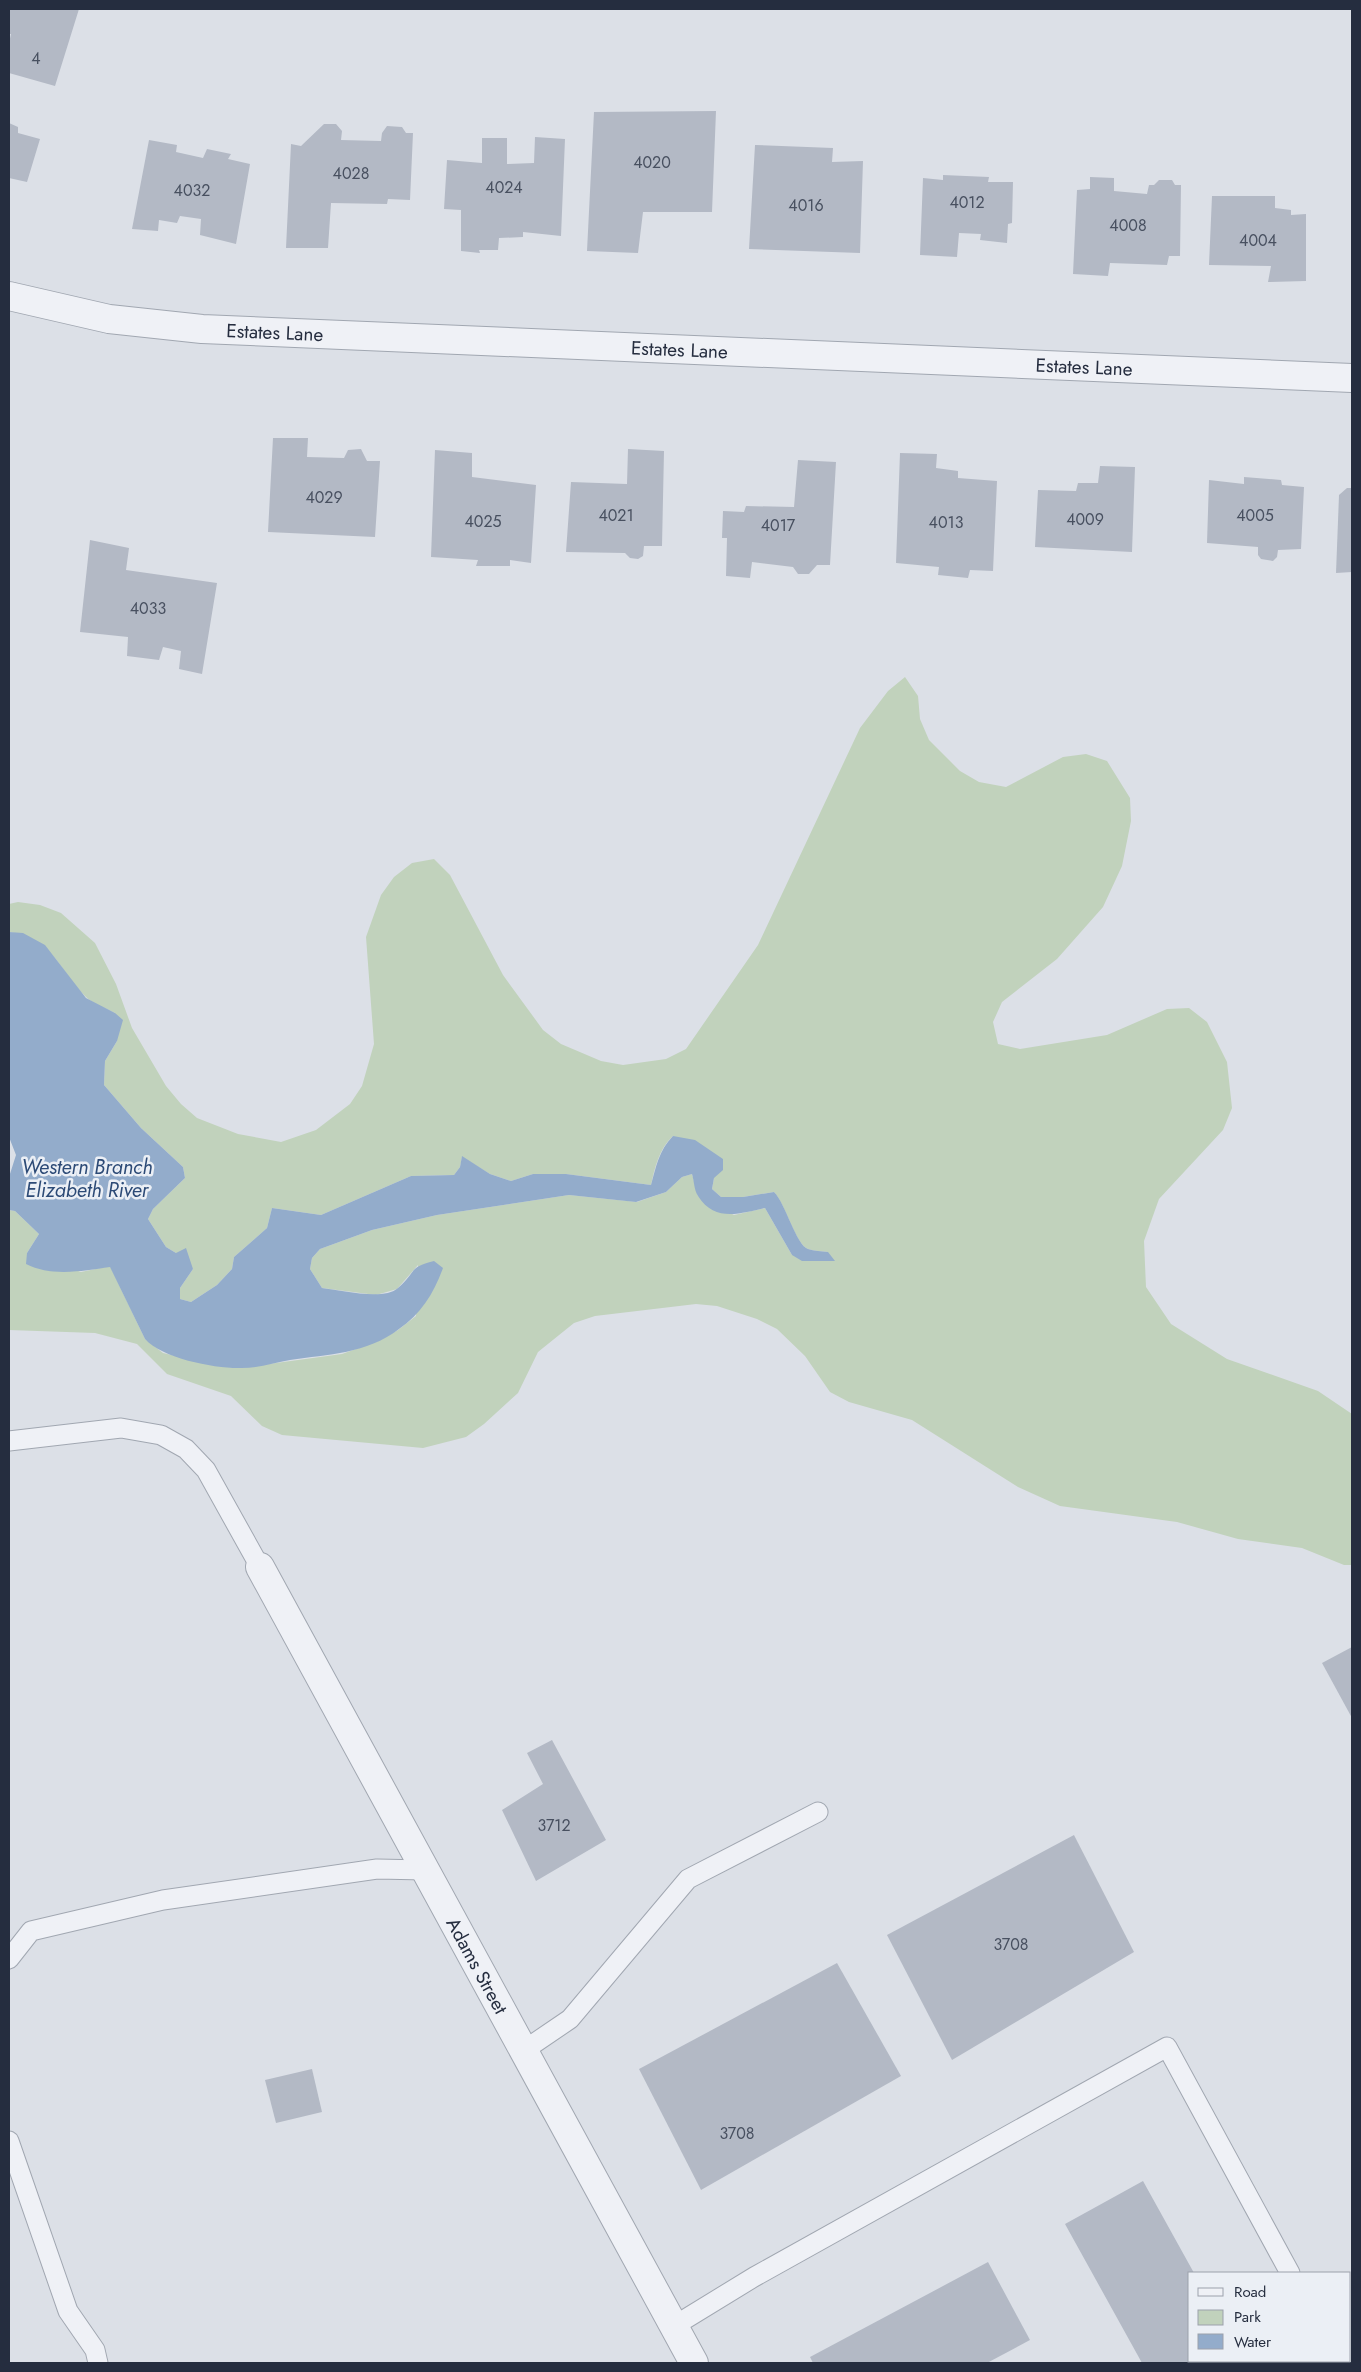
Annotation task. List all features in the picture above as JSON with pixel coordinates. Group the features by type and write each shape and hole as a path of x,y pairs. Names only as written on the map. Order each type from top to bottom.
{"street":[{"name":"Estates Lane","path":"9,296 109,319 202,329 1352,378"},
{"name":"Adams Street","path":"260,1568 694,2363"}],"lane":[{"path":"9,1441 121,1428 161,1435 186,1449 206,1470 260,1568"},
{"path":"523,2051 570,2019 688,1879 818,1812"},
{"path":"9,1959 31,1931 163,1900 377,1870 425,1870"},
{"path":"674,2326 754,2277 1168,2046 1289,2272"},
{"path":"9,2141 68,2311 95,2350 98,2363"}],"green space":[{"path":"905,677 918,696 920,719 929,740 960,771 979,782 1006,787 1063,757 1086,754 1107,761 1130,798 1131,821 1122,866 1103,907 1057,959 1002,1002 993,1022 998,1044 1020,1049 1107,1035 1167,1009 1189,1008 1207,1022 1227,1062 1232,1108 1223,1130 1159,1199 1144,1241 1146,1287 1171,1324 1227,1359 1318,1391 1352,1414 1352,1565 1344,1565 1302,1548 1238,1539 1177,1522 1060,1506 1018,1487 912,1420 849,1402 830,1392 805,1356 777,1329 757,1319 717,1306 696,1304 595,1316 574,1323 538,1352 518,1393 484,1424 466,1437 423,1448 282,1435 262,1426 231,1396 167,1374 137,1344 95,1333 9,1330 9,1210 15,1211 39,1234 27,1253 81,1272 110,1266 145,1339 163,1353 217,1366 239,1368 342,1354 378,1341 398,1330 416,1316 418,1265 397,1289 376,1295 322,1288 310,1269 312,1258 320,1249 372,1230 437,1215 569,1195 637,1202 666,1192 682,1177 692,1174 698,1196 734,1215 765,1208 792,1255 828,1252 810,1250 804,1246 795,1233 783,1206 774,1192 743,1197 721,1197 712,1189 714,1178 673,1136 661,1152 651,1185 566,1174 533,1174 511,1181 490,1174 462,1157 460,1167 454,1175 411,1176 321,1215 272,1208 267,1228 234,1257 232,1269 217,1285 191,1302 180,1299 180,1288 193,1269 176,1253 166,1247 148,1219 153,1209 185,1178 183,1167 141,1128 104,1085 105,1061 117,1041 115,1013 88,999 45,947 24,935 9,932 9,904 18,902 40,905 61,913 95,943 116,984 132,1028 166,1086 181,1104 197,1118 238,1134 281,1142 316,1130 350,1104 362,1086 374,1044 366,937 381,895 394,877 412,863 434,859 450,875 503,975 543,1030 561,1044 601,1061 623,1065 666,1059 686,1049 758,945 860,728 888,691"}],"water":[{"name":"Western Branch Elizabeth River","path":"9,932 23,933 45,945 86,998 115,1013 123,1020 117,1041 105,1061 104,1085 141,1128 183,1167 185,1178 153,1209 148,1219 166,1247 176,1253 186,1248 193,1269 180,1288 180,1299 191,1302 217,1285 232,1269 234,1257 267,1228 272,1208 321,1215 411,1176 454,1175 460,1167 462,1156 490,1174 511,1181 533,1174 566,1174 651,1185 661,1153 673,1136 695,1140 723,1159 723,1170 714,1178 712,1189 721,1197 743,1197 774,1192 783,1205 799,1240 804,1246 810,1250 828,1252 835,1261 802,1261 792,1255 765,1208 738,1214 720,1213 712,1210 698,1196 692,1174 682,1177 666,1192 636,1202 569,1195 437,1215 372,1230 320,1249 312,1258 310,1269 322,1288 362,1294 383,1294 398,1288 416,1268 426,1263 434,1261 443,1268 431,1294 414,1317 399,1329 374,1344 347,1352 244,1368 227,1368 175,1357 153,1346 145,1339 110,1267 56,1272 46,1271 26,1264 27,1253 39,1234 15,1211 9,1210 9,1177 16,1155 9,1137"}],"building":[{"path":"9,9 79,9 55,86 9,73 9,43 11,34 9,34"},
{"path":"716,111 712,212 643,212 638,253 587,251 594,112"},
{"path":"9,123 18,127 18,133 40,139 27,182 9,178"},
{"path":"324,124 336,124 342,131 341,140 381,141 382,133 387,126 402,127 406,133 413,133 410,200 388,199 387,204 331,203 328,248 286,248 291,144 301,146"},
{"path":"535,137 565,139 561,236 523,232 523,237 499,238 498,250 479,250 480,253 461,251 461,210 444,209 447,160 482,163 482,138 507,138 507,164 534,163"},
{"path":"149,140 177,145 176,152 203,158 207,149 231,154 228,159 250,164 236,244 200,235 201,219 180,216 177,223 159,220 158,231 132,229"},
{"path":"755,145 833,148 832,162 863,161 860,253 749,249"},
{"path":"943,175 989,177 988,182 1013,182 1012,223 1008,224 1007,243 980,240 981,234 959,233 957,257 920,255 923,178 943,180"},
{"path":"1090,177 1114,178 1114,191 1147,194 1149,185 1154,185 1159,180 1172,180 1175,185 1181,185 1180,256 1169,256 1167,265 1110,263 1108,276 1073,274 1077,190 1090,189"},
{"path":"1212,196 1275,196 1275,208 1291,210 1291,215 1306,214 1306,281 1268,282 1271,266 1209,265"},
{"path":"273,438 308,438 307,457 344,458 348,450 361,449 367,461 380,461 375,537 268,532"},
{"path":"628,449 664,451 662,546 644,546 643,556 638,559 630,558 625,553 566,552 571,482 627,484"},
{"path":"435,450 472,453 472,477 536,485 531,563 510,560 510,566 476,566 478,560 431,557"},
{"path":"900,453 937,454 936,468 958,471 958,478 997,481 993,571 970,570 968,578 938,575 939,567 896,563"},
{"path":"798,460 836,462 830,565 817,565 809,574 798,574 793,567 752,562 750,578 726,576 727,538 722,538 723,511 744,512 746,506 794,507"},
{"path":"1100,466 1135,467 1132,552 1035,547 1038,490 1076,491 1078,483 1098,483"},
{"path":"1244,477 1281,480 1282,485 1304,487 1301,549 1278,550 1277,557 1273,561 1261,559 1258,555 1258,547 1207,543 1209,480 1244,484"},
{"path":"1347,488 1352,488 1352,572 1336,573 1339,495"},
{"path":"90,540 129,548 126,570 217,583 202,674 179,669 181,651 163,647 159,660 127,656 128,637 80,632"},
{"path":"1352,1647 1352,1718 1322,1663"},
{"path":"552,1740 606,1840 536,1881 502,1810 543,1784 527,1753"},
{"path":"1074,1835 1134,1952 952,2060 887,1935"},
{"path":"837,1963 901,2076 701,2190 639,2069"},
{"path":"312,2069 322,2112 276,2123 265,2080"},
{"path":"1143,2181 1193,2272 1188,2272 1188,2362 1234,2362 1142,2363 1065,2224"},
{"path":"988,2262 1030,2340 987,2363 813,2363 810,2357"}]}
